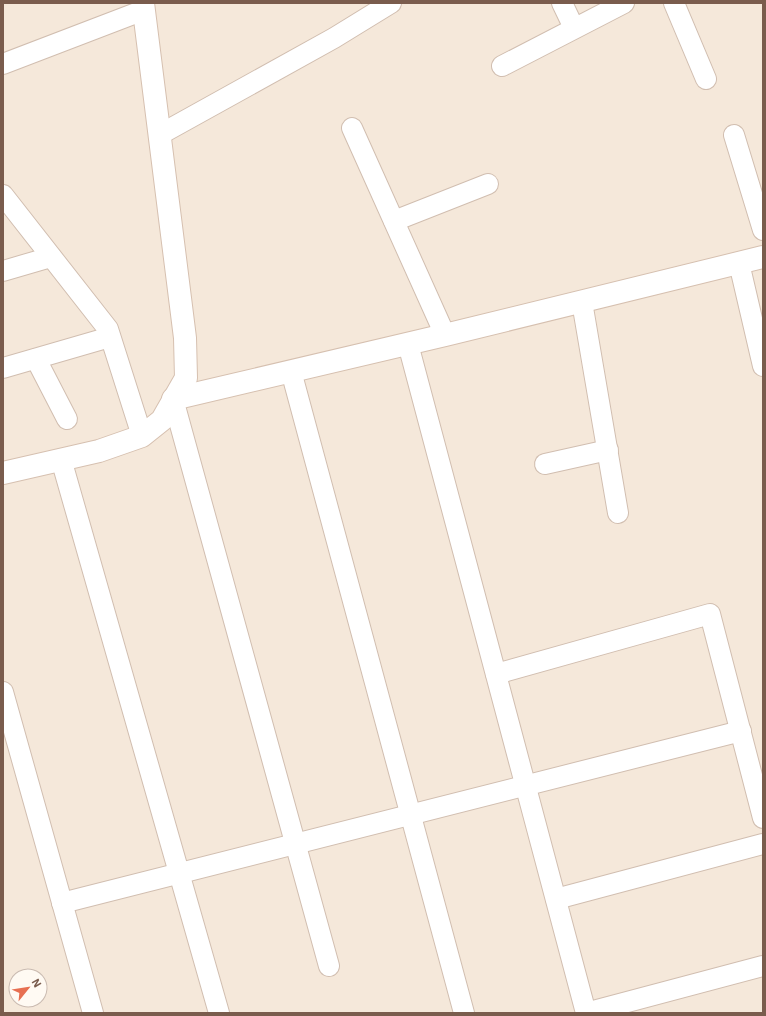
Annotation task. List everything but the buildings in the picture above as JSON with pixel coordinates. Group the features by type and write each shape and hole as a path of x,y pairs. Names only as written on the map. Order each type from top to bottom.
{"street":[{"path":"159,135 334,38 391,3"},
{"path":"562,3 574,28"},
{"path":"502,66 624,3"},
{"path":"674,3 706,79"},
{"path":"3,64 144,7 185,338 186,378 162,420 142,436 99,451 3,472"},
{"path":"352,128 445,335"},
{"path":"734,135 763,230"},
{"path":"394,221 488,184"},
{"path":"3,195 108,329 142,436"},
{"path":"3,271 51,257"},
{"path":"173,399 408,344 763,257"},
{"path":"740,263 763,366"},
{"path":"582,302 618,514"},
{"path":"3,368 110,337"},
{"path":"408,344 586,1013 763,966"},
{"path":"36,359 67,419"},
{"path":"291,371 410,815 459,1012"},
{"path":"173,399 329,966"},
{"path":"545,464 608,450"},
{"path":"61,459 219,1013"},
{"path":"496,674 710,614 763,818"},
{"path":"3,692 93,1013"},
{"path":"62,903 740,731"},
{"path":"556,899 763,844"}],"shaded area":[{"path":"3,3 763,3 763,1013 3,1013"}]}
